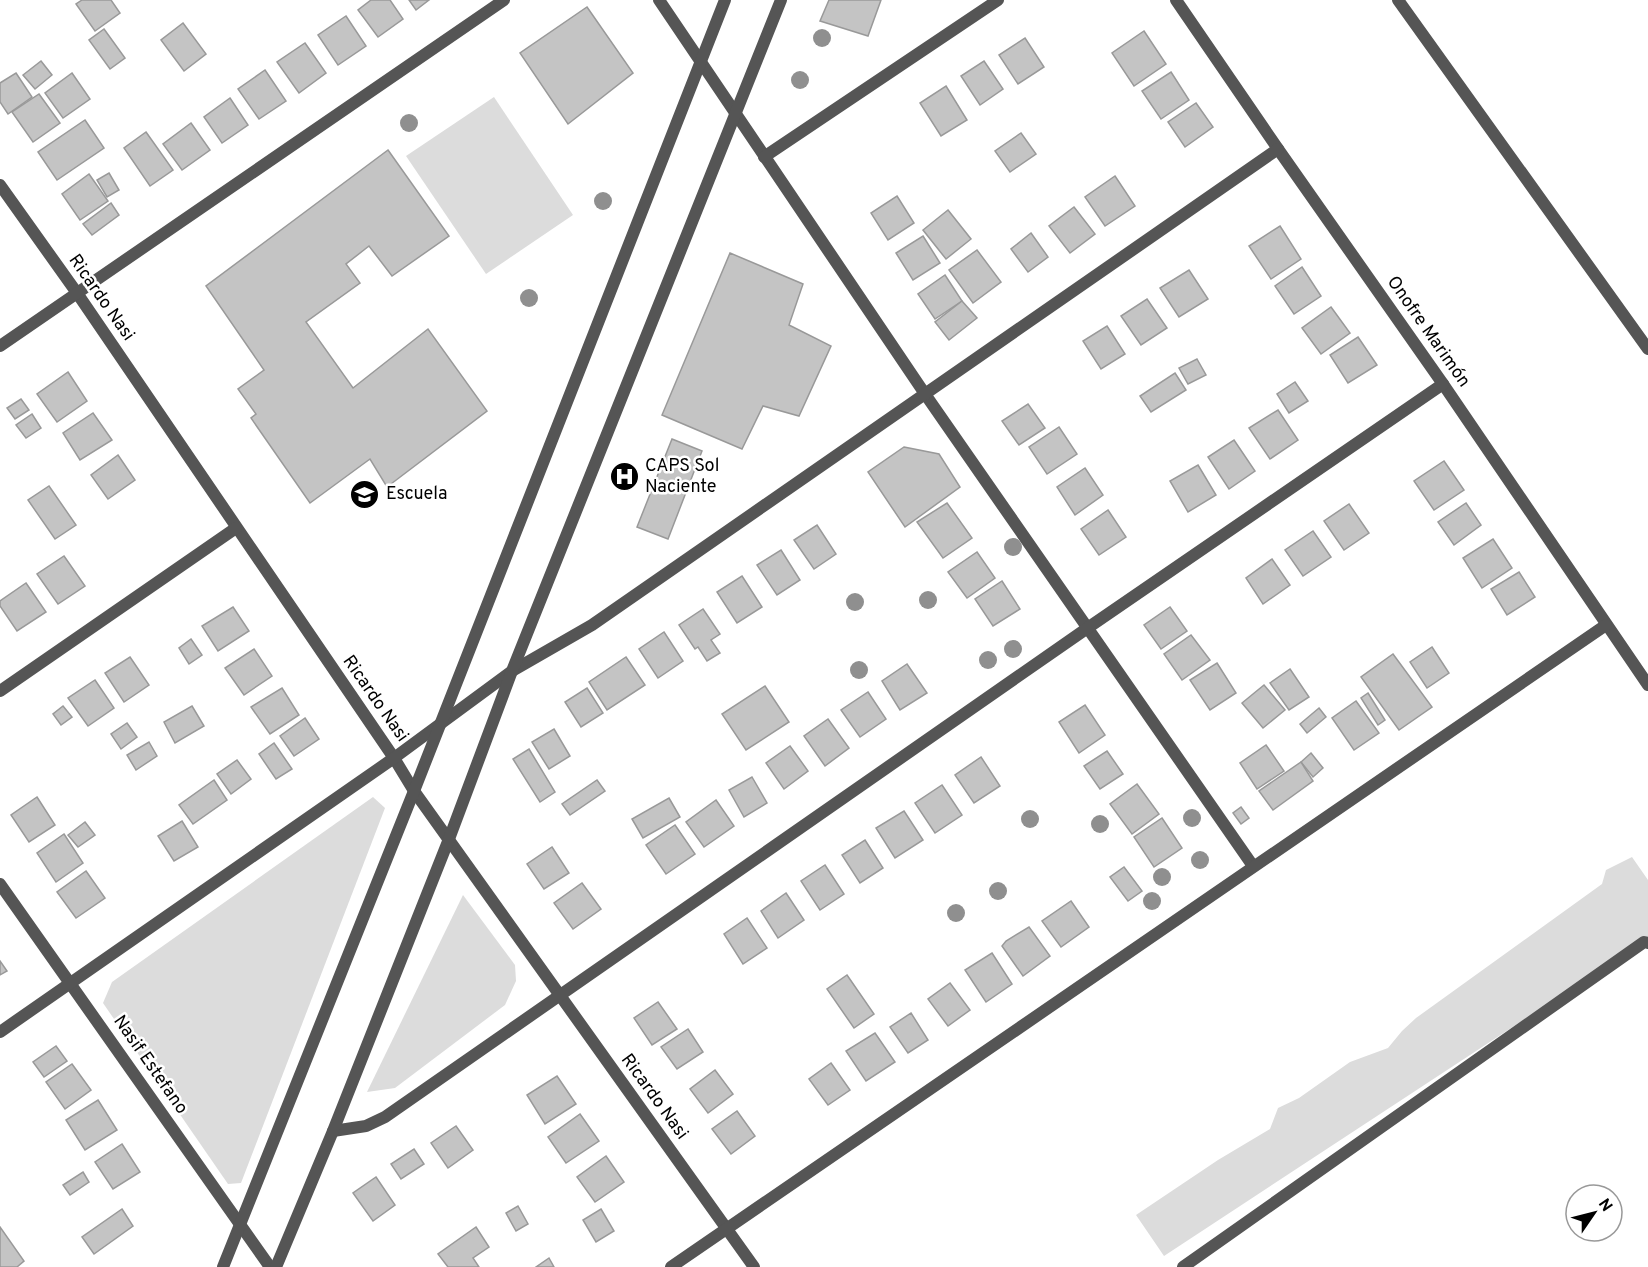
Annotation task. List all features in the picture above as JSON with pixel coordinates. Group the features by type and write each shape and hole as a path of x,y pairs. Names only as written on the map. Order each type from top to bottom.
{"street":[{"path":"0,346 504,0"},
{"path":"659,0 925,393 1253,866"},
{"path":"223,1267 441,723 725,0"},
{"path":"276,1267 333,1131 449,839 512,671 781,0"},
{"path":"764,157 998,0"},
{"name":"Onofre Marimón","path":"1176,0 1443,384 1648,686"},
{"path":"1398,0 1648,349"},
{"path":"0,1032 394,758 512,671 592,625 1278,149"},
{"name":"Ricardo Nasi","path":"0,185 77,293 394,758 414,791 754,1267"},
{"path":"333,1131 366,1126 385,1117 1089,627 1443,384"},
{"path":"0,692 236,528"},
{"path":"671,1267 1606,625"},
{"name":"Nasif Estefano","path":"0,884 270,1267"},
{"path":"1183,1267 1647,941"}],"shaded area":[{"path":"494,97 573,215 486,274 406,156"},
{"path":"373,797 385,808 241,1183 228,1184 103,1003 112,982"},
{"path":"1632,857 1648,880 1648,938 1164,1256 1136,1215 1218,1160 1270,1129 1278,1108 1299,1098 1350,1062 1388,1048 1416,1018 1602,884 1606,870"},
{"path":"463,895 515,965 516,981 505,1005 395,1088 367,1092"}],"building":[{"path":"82,0 111,0 120,13 95,31 76,4"},
{"path":"371,0 390,0 403,19 378,37 358,10"},
{"path":"409,0 429,0 416,10"},
{"path":"829,0 881,0 868,36 820,21"},
{"path":"587,7 633,73 568,124 520,53"},
{"path":"346,16 366,46 338,65 318,35"},
{"path":"183,23 206,54 184,71 161,40"},
{"path":"104,29 125,58 110,69 89,40"},
{"path":"1144,31 1166,64 1134,86 1112,53"},
{"path":"1025,38 1044,67 1018,84 999,55"},
{"path":"305,43 326,73 299,93 277,62"},
{"path":"41,61 52,75 35,89 23,75"},
{"path":"984,61 1003,89 980,105 961,76"},
{"path":"265,70 286,101 259,119 238,89"},
{"path":"1171,72 1189,100 1161,119 1142,91"},
{"path":"16,73 32,97 8,114 0,102 0,83"},
{"path":"72,73 90,99 63,118 45,93"},
{"path":"946,86 967,120 941,136 920,103"},
{"path":"39,94 60,123 33,142 12,112"},
{"path":"230,98 248,125 222,143 204,117"},
{"path":"1196,103 1213,127 1185,147 1168,122"},
{"path":"85,120 104,148 57,180 38,152"},
{"path":"191,123 210,150 182,170 163,144"},
{"path":"146,132 173,170 150,186 124,148"},
{"path":"1021,133 1036,154 1010,172 995,151"},
{"path":"388,150 449,236 392,276 369,246 346,264 360,283 306,322 353,388 428,329 487,411 387,487 370,459 310,503 251,418 256,414 238,389 264,370 206,286"},
{"path":"109,173 119,190 107,197 97,180"},
{"path":"89,174 108,201 80,220 62,194"},
{"path":"1115,176 1135,206 1105,226 1085,197"},
{"path":"897,196 914,223 888,240 871,213"},
{"path":"111,203 119,215 92,235 83,224"},
{"path":"1074,207 1095,234 1070,253 1049,226"},
{"path":"948,210 971,239 946,259 923,230"},
{"path":"1280,226 1301,259 1271,279 1249,246"},
{"path":"1031,233 1048,257 1028,272 1011,249"},
{"path":"923,236 940,263 913,280 896,253"},
{"path":"977,250 1001,282 973,303 949,270"},
{"path":"730,253 803,284 789,325 831,346 799,416 763,406 742,449 662,415"},
{"path":"1302,267 1321,296 1294,314 1275,286"},
{"path":"1189,270 1208,299 1179,317 1160,288"},
{"path":"945,275 962,301 935,319 918,294"},
{"path":"1147,299 1167,328 1141,345 1121,316"},
{"path":"962,301 977,318 949,340 935,322"},
{"path":"1331,307 1350,333 1321,354 1302,328"},
{"path":"1107,326 1125,354 1101,369 1083,341"},
{"path":"1358,337 1377,365 1348,383 1330,355"},
{"path":"1197,359 1206,375 1188,384 1179,368"},
{"path":"68,372 87,401 57,422 37,394"},
{"path":"1175,373 1186,390 1151,412 1140,396"},
{"path":"1295,382 1308,401 1289,413 1277,394"},
{"path":"21,399 29,410 15,419 7,408"},
{"path":"1028,404 1045,428 1019,445 1002,421"},
{"path":"1278,410 1298,440 1270,459 1249,428"},
{"path":"93,413 112,440 80,460 63,433"},
{"path":"32,414 41,428 26,438 16,425"},
{"path":"1059,427 1077,454 1047,474 1029,447"},
{"path":"672,439 702,451 668,539 637,527"},
{"path":"1234,440 1255,471 1229,489 1208,457"},
{"path":"904,447 939,454 960,487 905,527 868,472"},
{"path":"118,455 135,480 108,499 91,475"},
{"path":"1444,461 1464,490 1434,510 1414,481"},
{"path":"1198,465 1216,495 1188,512 1170,481"},
{"path":"1085,468 1103,495 1075,515 1057,487"},
{"path":"49,486 76,525 55,539 28,500"},
{"path":"947,503 972,538 943,558 917,522"},
{"path":"1466,503 1481,525 1454,545 1438,522"},
{"path":"1349,504 1369,533 1344,550 1324,521"},
{"path":"1108,510 1126,537 1099,555 1081,529"},
{"path":"817,525 836,554 814,569 794,540"},
{"path":"1313,531 1331,557 1303,576 1285,550"},
{"path":"1493,539 1512,568 1482,588 1463,558"},
{"path":"781,550 800,580 777,595 757,565"},
{"path":"977,552 995,578 967,598 948,572"},
{"path":"64,556 85,586 58,604 37,574"},
{"path":"1272,559 1290,585 1263,604 1246,578"},
{"path":"1519,572 1535,597 1507,615 1491,589"},
{"path":"742,576 762,607 737,623 717,592"},
{"path":"1002,581 1020,609 993,626 975,599"},
{"path":"26,583 46,612 17,631 0,606 0,601"},
{"path":"233,607 249,631 218,651 202,626"},
{"path":"1170,607 1187,631 1161,649 1144,625"},
{"path":"703,609 720,634 711,640 720,653 707,661 698,647 695,649 679,625"},
{"path":"664,632 683,661 658,678 639,649"},
{"path":"1191,635 1210,660 1182,680 1164,654"},
{"path":"191,639 202,655 189,664 179,648"},
{"path":"1432,647 1449,673 1427,688 1410,662"},
{"path":"254,649 272,676 244,695 225,668"},
{"path":"1393,654 1432,707 1399,730 1361,677"},
{"path":"130,657 149,685 124,702 105,673"},
{"path":"626,657 645,685 607,710 589,682"},
{"path":"1217,663 1236,693 1210,710 1190,680"},
{"path":"907,664 927,693 900,710 882,681"},
{"path":"1290,669 1309,697 1289,710 1270,683"},
{"path":"95,680 114,708 88,726 68,698"},
{"path":"1264,685 1285,710 1263,728 1242,703"},
{"path":"765,686 789,722 746,750 722,714"},
{"path":"282,688 299,715 270,734 251,707"},
{"path":"587,688 603,713 581,727 565,702"},
{"path":"868,692 886,719 860,737 841,710"},
{"path":"1368,693 1385,720 1378,725 1361,698"},
{"path":"1356,701 1379,733 1354,750 1332,718"},
{"path":"1085,705 1105,735 1079,753 1059,722"},
{"path":"63,706 72,717 61,725 53,714"},
{"path":"192,706 204,726 175,743 164,722"},
{"path":"1319,708 1326,717 1307,733 1300,724"},
{"path":"305,718 319,739 294,756 280,736"},
{"path":"828,719 849,748 825,766 804,736"},
{"path":"127,723 137,737 121,749 111,734"},
{"path":"554,729 570,756 549,769 532,742"},
{"path":"149,742 157,756 136,770 127,755"},
{"path":"274,743 292,769 276,779 259,754"},
{"path":"1266,745 1284,771 1257,789 1240,763"},
{"path":"790,746 808,771 784,789 766,763"},
{"path":"529,749 555,792 540,802 513,759"},
{"path":"1107,751 1123,774 1100,789 1084,766"},
{"path":"1311,753 1323,768 1313,777 1301,762"},
{"path":"981,757 1000,786 974,803 955,775"},
{"path":"237,760 251,779 231,794 217,774"},
{"path":"1301,762 1313,781 1273,810 1259,791"},
{"path":"752,777 767,803 744,817 729,790"},
{"path":"214,780 227,800 193,824 179,805"},
{"path":"597,780 605,791 570,815 562,804"},
{"path":"1137,784 1159,814 1132,834 1110,804"},
{"path":"942,785 962,815 935,833 915,803"},
{"path":"37,797 55,825 29,842 11,815"},
{"path":"669,798 680,817 643,838 632,819"},
{"path":"716,800 734,826 704,847 686,822"},
{"path":"1241,807 1249,818 1241,824 1233,813"},
{"path":"904,811 923,840 895,858 876,828"},
{"path":"1162,818 1182,848 1154,867 1134,837"},
{"path":"182,821 198,847 174,861 158,836"},
{"path":"85,822 95,835 78,847 68,835"},
{"path":"675,825 695,854 666,874 646,845"},
{"path":"64,834 83,863 56,882 37,853"},
{"path":"865,840 883,868 860,883 842,855"},
{"path":"552,847 569,873 544,889 527,864"},
{"path":"825,865 844,894 820,910 801,881"},
{"path":"1124,867 1142,891 1128,901 1110,877"},
{"path":"86,871 105,898 76,918 57,892"},
{"path":"582,883 601,909 573,929 554,903"},
{"path":"786,893 804,920 778,938 761,911"},
{"path":"1071,901 1089,927 1061,947 1042,921"},
{"path":"747,918 767,948 743,964 724,934"},
{"path":"1029,927 1050,956 1023,976 1002,946"},
{"path":"992,953 1012,984 986,1002 965,970"},
{"path":"0,961 7,971 0,975"},
{"path":"847,975 874,1014 854,1028 827,989"},
{"path":"950,983 970,1010 948,1026 928,999"},
{"path":"658,1002 677,1029 652,1045 634,1018"},
{"path":"911,1013 928,1040 908,1053 890,1027"},
{"path":"688,1029 703,1052 677,1069 661,1047"},
{"path":"875,1033 895,1062 866,1081 846,1051"},
{"path":"56,1046 67,1061 44,1077 33,1062"},
{"path":"831,1063 850,1090 828,1105 809,1079"},
{"path":"72,1064 91,1090 65,1109 46,1082"},
{"path":"715,1070 733,1094 708,1113 690,1089"},
{"path":"557,1076 576,1104 545,1124 527,1095"},
{"path":"98,1100 117,1130 85,1150 66,1120"},
{"path":"737,1111 755,1136 731,1154 712,1129"},
{"path":"580,1114 599,1141 566,1163 548,1137"},
{"path":"456,1126 473,1150 448,1168 431,1143"},
{"path":"122,1144 140,1172 113,1189 95,1162"},
{"path":"414,1149 424,1164 401,1179 391,1164"},
{"path":"606,1156 624,1182 595,1202 577,1177"},
{"path":"83,1172 89,1182 70,1195 63,1185"},
{"path":"376,1177 395,1205 373,1221 353,1193"},
{"path":"518,1206 528,1224 516,1231 506,1213"},
{"path":"122,1209 133,1226 94,1254 82,1237"},
{"path":"601,1209 614,1231 596,1242 583,1220"},
{"path":"0,1227 24,1261 17,1267 0,1267"},
{"path":"476,1227 489,1247 473,1258 479,1267 448,1267 438,1254"},
{"path":"549,1258 554,1267 536,1267"}],"place":[{"name":"CAPS Sol Naciente","path":"624,476"},
{"name":"Escuela","path":"365,494"}]}
